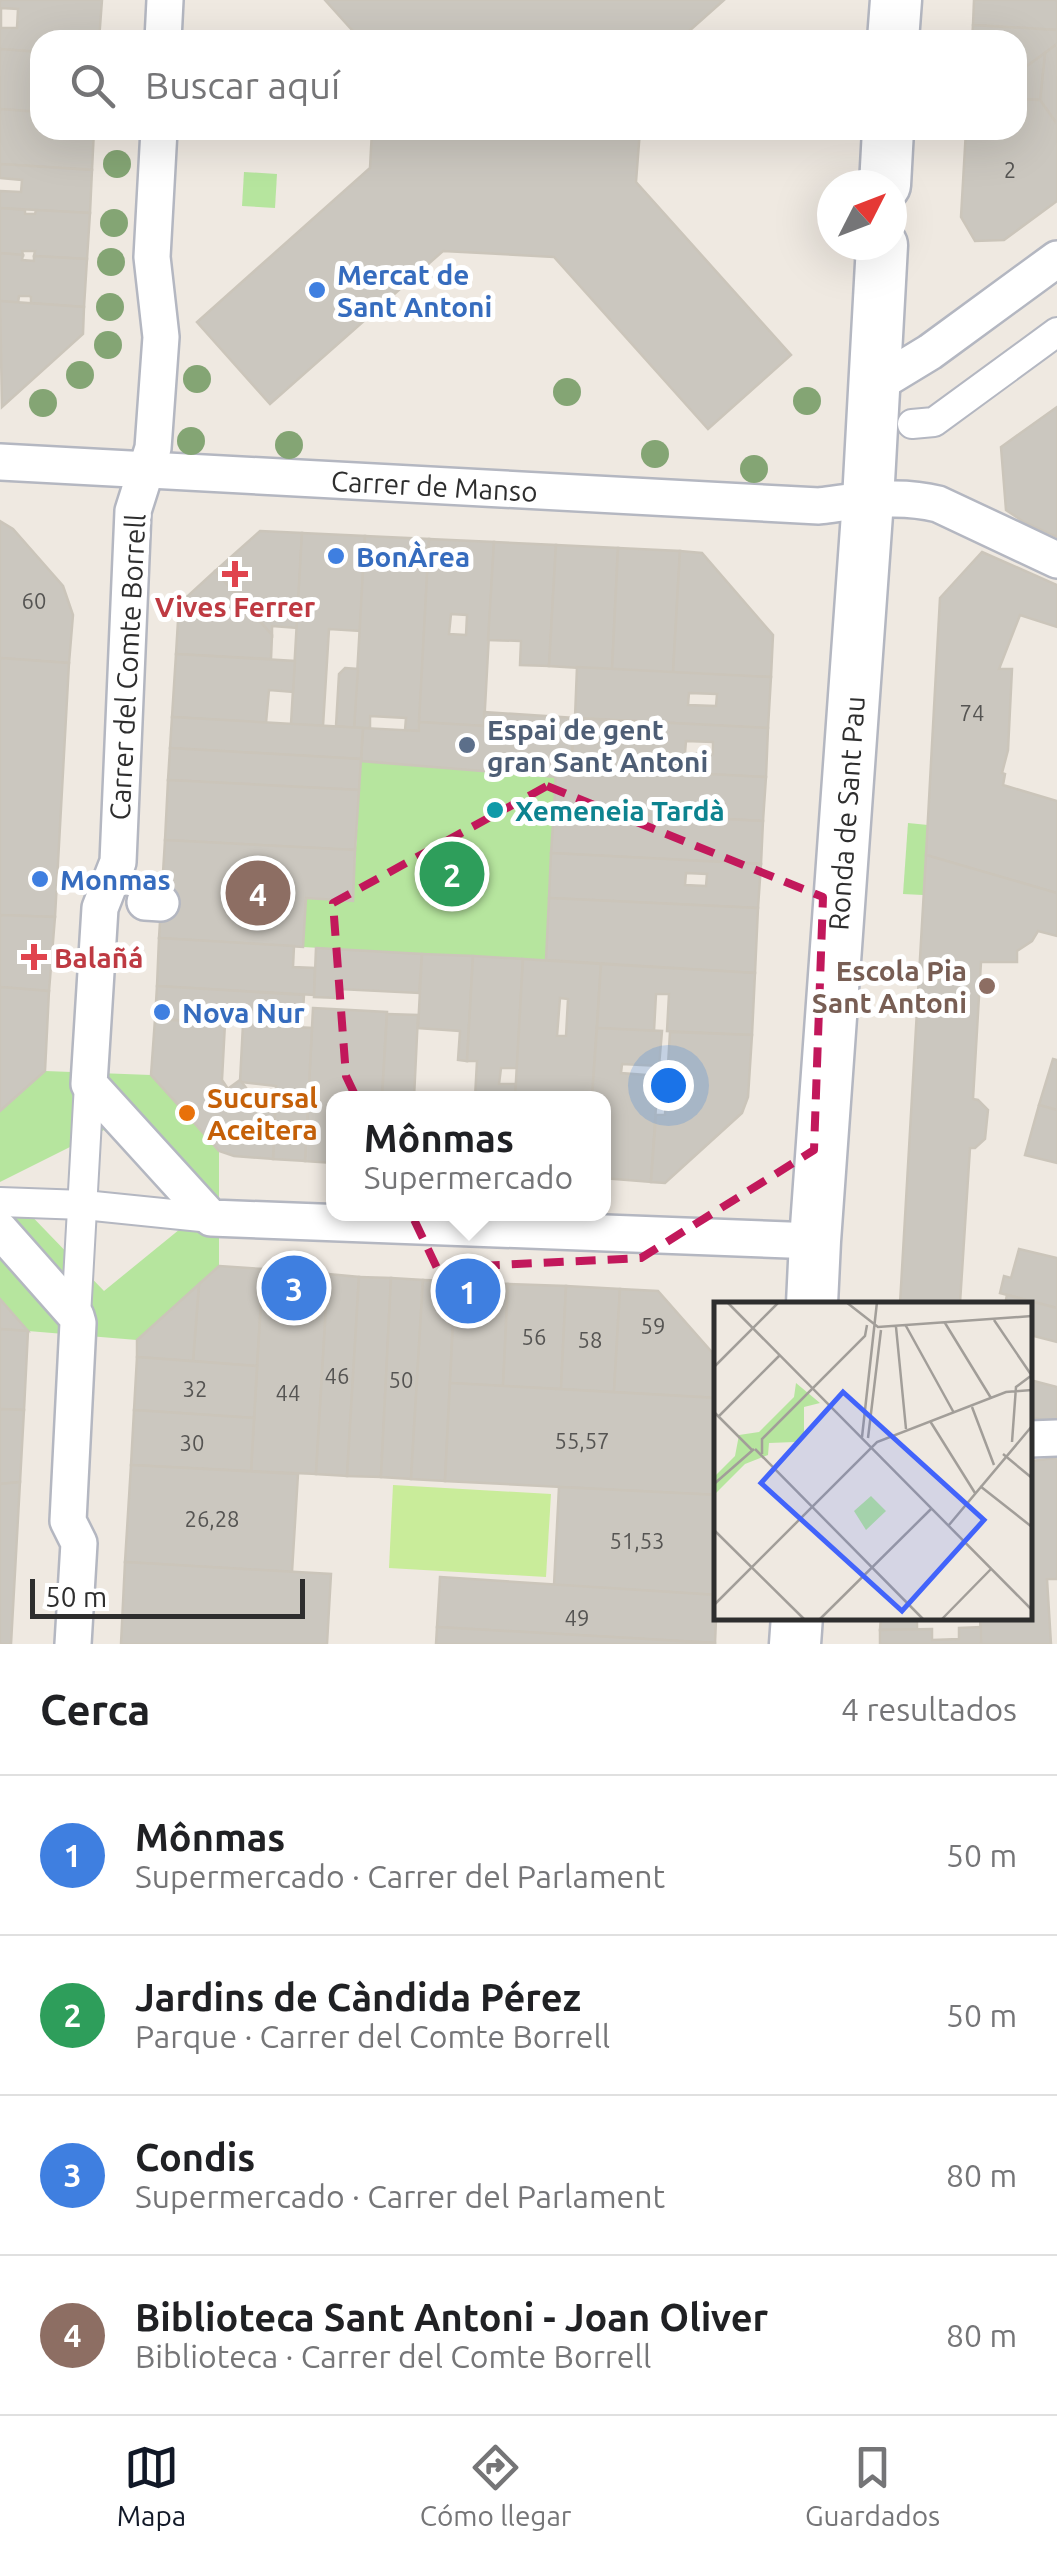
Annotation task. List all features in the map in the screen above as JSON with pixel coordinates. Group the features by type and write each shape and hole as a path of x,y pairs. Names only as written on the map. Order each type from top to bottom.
{"main road":[{"path":"894,30 896,0"},
{"path":"886,170 887,140"},
{"name":"Ronda de Sant Pau","path":"812,1302 881,260"},
{"path":"795,1644 797,1619"}],"street":[{"path":"164,30 165,0"},
{"name":"Carrer del Comte Borrell","path":"73,1644 79,1543 68,1521 89,1084 100,908 118,862 132,511 152,448 161,337 152,257 158,140"},
{"path":"874,386 930,352 1057,259"},
{"path":"912,424 934,422 1057,332"},
{"name":"Carrer de Manso","path":"0,462 819,506 917,498 938,504 1057,560"},
{"path":"89,1084 212,1218"},
{"path":"0,1202 84,1205 212,1218 815,1241"},
{"path":"0,1230 76,1316"},
{"path":"1032,1440 1057,1438"}],"highlighted area":[{"path":"547,786 823,897 814,1150 641,1258 437,1268 346,1076 333,903"}],"green space":[{"path":"244,172 277,174 275,208 242,206"},
{"path":"361,761 556,777 546,961 303,947 306,898 353,900"},
{"path":"908,823 928,825 923,895 903,894"},
{"path":"45,1071 151,1075 219,1151 219,1266 137,1340 28,1331 0,1299 0,1217 19,1203 104,1291 196,1216 104,1130 0,1182 0,1111"},
{"path":"393,1485 551,1494 546,1577 389,1568"}],"building":[{"path":"0,0 102,0 100,30 30,30 30,51 0,49","holes":["1,8 18,9 17,28 1,28"]},
{"path":"325,0 724,0 690,30 352,30"},
{"path":"974,0 1057,0 1057,30 973,25"},
{"path":"973,25 1057,30 1057,44 1027,66 1027,30 973,30"},
{"path":"1057,44 1057,124 1040,100 1045,53"},
{"path":"0,49 30,51 30,111 0,109"},
{"path":"1045,53 1040,100 1027,99 1027,66"},
{"path":"1027,99 1040,100 1057,124 1057,201 1004,240 975,241 961,217 965,140 1027,140"},
{"path":"0,109 30,111 30,140 94,140 92,170 0,164"},
{"name":"Mercat de Sant Antoni","path":"371,140 639,140 636,182 791,355 708,429 554,257 443,251 270,404 197,322 370,168"},
{"path":"0,164 92,170 90,213 0,208 0,191 21,192 22,180 0,178"},
{"path":"0,208 25,210 25,214 35,214 36,210 90,213 87,259 34,256 35,251 22,251 23,255 0,253"},
{"path":"0,253 23,255 22,260 34,261 34,256 87,259 84,307 31,303 29,296 19,296 18,303 0,301"},
{"path":"0,301 84,307 83,334 2,407"},
{"path":"1057,407 1057,537 1006,510 1001,447"},
{"path":"0,521 13,529 63,586 73,615 69,663 0,658"},
{"path":"260,531 302,533 297,628 272,626 272,635 215,571"},
{"path":"302,533 365,536 360,631 329,629 323,726 291,724"},
{"path":"365,536 429,539 419,731 405,730 406,718 370,716 370,728 354,728"},
{"path":"429,539 494,542 484,726 419,722","holes":["451,614 467,615 466,635 449,634"]},
{"path":"494,542 556,545 549,666 520,665 521,641 488,640"},
{"path":"556,545 618,548 612,670 549,666"},
{"path":"618,548 680,551 673,673 612,670"},
{"path":"680,551 702,553 773,635 771,677 673,673"},
{"path":"982,552 1057,585 1057,627 1020,615 999,669 1012,669 1003,785 1057,801 1057,893 926,855 940,598"},
{"path":"215,571 272,635 271,659 176,654 179,604"},
{"path":"176,654 295,661 293,692 269,690 266,723 172,717"},
{"path":"0,658 69,663 55,917 0,915"},
{"path":"577,667 771,677 768,728 575,718","holes":["689,693 717,694 716,706 688,705"]},
{"path":"345,668 358,669 354,728 336,726 339,674"},
{"name":"Espai de gent gran Sant Antoni","path":"484,712 575,718 571,767 556,766 556,777 361,761 363,728 419,731 419,722 484,726"},
{"path":"172,717 363,728 361,759 170,748"},
{"path":"575,718 768,728 766,777 571,767","holes":["686,741 713,742 713,754 685,753"]},
{"path":"170,748 361,759 359,790 168,780"},
{"path":"556,766 766,777 763,821 554,810"},
{"path":"168,780 359,790 355,850 165,840"},
{"path":"554,810 763,821 761,864 551,853"},
{"path":"165,840 355,850 353,901 306,898 303,947 159,938"},
{"path":"551,853 761,864 758,908 549,898","holes":["686,873 707,874 706,886 685,885"]},
{"path":"926,855 1057,893 1057,936 1038,931 1032,941 1017,951 1017,962 981,962 973,1099 988,1110 985,1139 970,1148 960,1302 900,1302"},
{"path":"549,898 758,908 755,973 546,960"},
{"path":"0,915 55,917 49,991 0,987"},
{"path":"159,938 294,946 293,967 315,968 314,995 157,986"},
{"path":"316,948 422,954 419,993 339,989 339,998 314,997"},
{"path":"422,954 473,956 467,1061 458,1060 460,1031 418,1028"},
{"path":"473,956 523,959 517,1068 501,1068 499,1084 516,1084 516,1091 475,1091 477,1061 467,1061"},
{"path":"523,959 601,964 592,1091 515,1091","holes":["560,998 568,999 566,1036 557,1036"]},
{"path":"601,964 755,973 752,1035 667,1031 669,994 656,994 654,1031 597,1028"},
{"path":"157,986 304,995 302,1027 155,1019"},
{"path":"0,987 49,991 45,1071 0,1111"},
{"path":"313,1008 387,1012 382,1091 326,1091 326,1162 305,1161"},
{"path":"387,1014 418,1015 414,1091 382,1091"},
{"path":"155,1019 225,1023 222,1080 228,1089 189,1117 151,1075"},
{"path":"243,1024 312,1028 305,1161 273,1159 276,1086 240,1082"},
{"path":"597,1028 662,1031 659,1066 622,1064 621,1073 658,1076 651,1182 611,1179 611,1091 592,1091"},
{"path":"670,1032 752,1035 748,1097 742,1113 665,1183 651,1182 656,1115 665,1115"},
{"path":"1053,1059 1057,1060 1057,1110 1039,1105"},
{"path":"240,1080 250,1093 276,1094 273,1159 219,1151 189,1117"},
{"path":"1039,1105 1057,1110 1057,1163 1025,1155"},
{"path":"1019,1249 1057,1258 1057,1308 1000,1293 1004,1276 1011,1278"},
{"path":"219,1266 263,1269 257,1366 193,1361 199,1284"},
{"path":"263,1269 328,1274 316,1474 251,1471"},
{"path":"328,1274 359,1277 347,1476 316,1474"},
{"path":"359,1277 391,1278 381,1477 347,1476"},
{"path":"391,1278 423,1280 411,1479 381,1477"},
{"path":"423,1280 455,1281 445,1481 411,1479"},
{"path":"455,1281 508,1284 503,1386 450,1383"},
{"path":"199,1284 193,1361 137,1357 137,1340"},
{"path":"508,1284 566,1286 561,1389 503,1386"},
{"path":"566,1286 620,1289 614,1392 561,1389"},
{"path":"620,1289 658,1291 714,1355 714,1398 614,1392"},
{"path":"1007,1295 1057,1308 1057,1342 1032,1336 1032,1302 1005,1302"},
{"path":"0,1299 28,1331 0,1329"},
{"path":"0,1329 28,1331 24,1410 0,1409"},
{"path":"137,1357 257,1366 254,1418 134,1410"},
{"path":"1032,1381 1057,1387 1057,1423 1032,1417"},
{"path":"450,1383 714,1398 714,1495 445,1481"},
{"path":"0,1409 24,1410 20,1482 0,1484"},
{"path":"134,1410 254,1418 251,1471 131,1465"},
{"path":"1057,1458 1057,1579 1047,1579 1051,1644 981,1644 980,1619 1032,1619 1032,1461"},
{"path":"131,1465 298,1474 292,1572 125,1562"},
{"path":"20,1482 11,1644 0,1644 0,1484"},
{"path":"559,1487 714,1495 714,1595 554,1585"},
{"path":"125,1562 331,1574 327,1644 121,1644"},
{"path":"440,1577 714,1595 716,1619 715,1643 437,1627"},
{"path":"881,1619 917,1619 917,1629 880,1630"},
{"path":"437,1627 715,1643 715,1644 436,1644"},
{"path":"981,1627 981,1644 880,1644 880,1630 932,1629 932,1640 959,1639 959,1628"}],"place":[{"name":"Mercat de Sant Antoni","path":"317,290"},
{"name":"BonÀrea","path":"336,556"},
{"name":"Vives Ferrer","path":"235,574"},
{"name":"Espai de gent gran Sant Antoni","path":"467,745"},
{"name":"Xemeneia Tardà","path":"495,810"},
{"name":"Jardins de Càndida Pérez","path":"452,874"},
{"name":"Monmas","path":"40,879"},
{"name":"Biblioteca Sant Antoni - Joan Oliver","path":"258,893"},
{"name":"Balañá","path":"34,957"},
{"name":"Escola Pia Sant Antoni","path":"987,986"},
{"name":"Nova Nur","path":"162,1012"},
{"name":"Sucursal Aceitera","path":"187,1113"},
{"name":"Condis","path":"294,1288"},
{"name":"Mônmas","path":"468,1291"}]}
